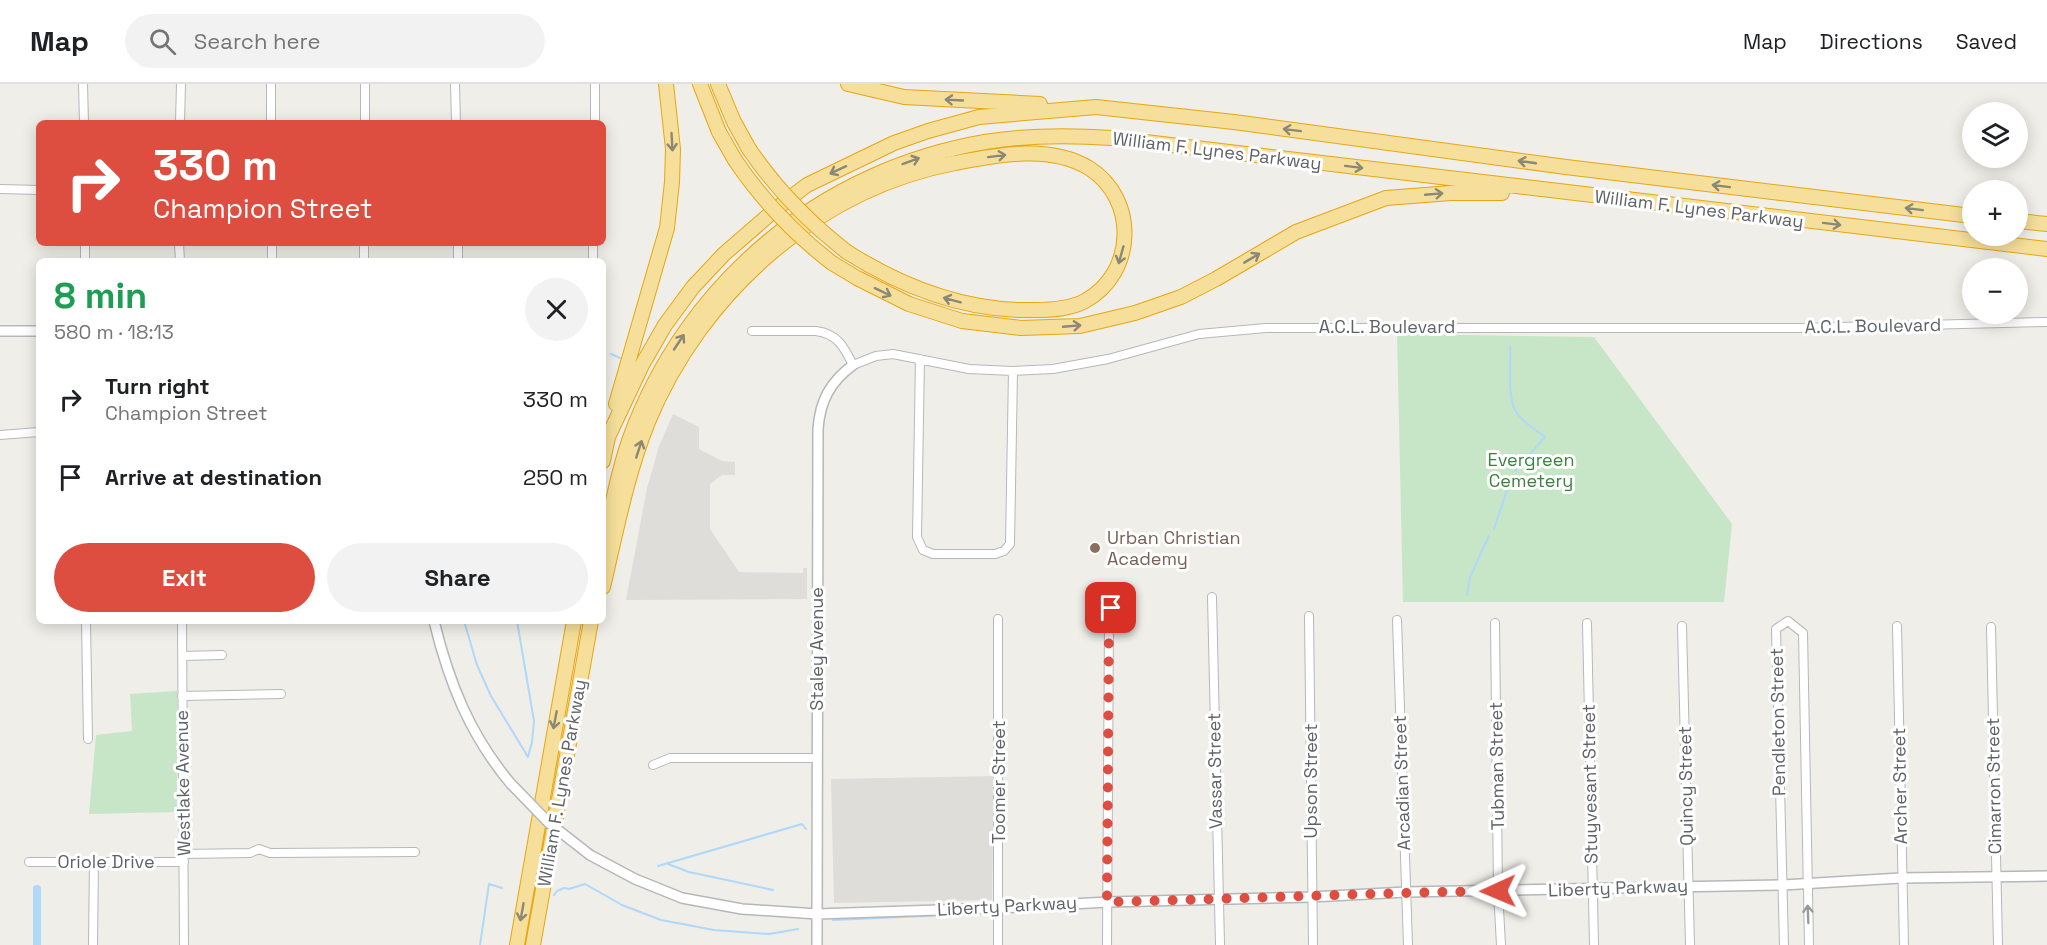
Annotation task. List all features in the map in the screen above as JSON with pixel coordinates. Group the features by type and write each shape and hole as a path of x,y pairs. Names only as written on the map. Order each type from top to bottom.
{"highway":[{"path":"608,437 630,351 667,228 673,148 666,84"},
{"path":"700,84 719,132 735,160 787,225 832,262 874,287 909,304 962,321 1021,328 1080,326 1126,316 1181,297 1296,232 1386,198 1451,193 1565,193"},
{"path":"606,575 629,480 641,443 652,414 675,367 710,318 740,283 780,245 803,228 812,223 840,205 894,179 930,168 1015,154 1060,158 1087,167 1108,186 1119,204 1125,223 1124,250 1120,263 1101,289 1086,300 1062,309 1022,310 966,304 915,288 847,252 823,233 812,223 795,207 764,171 749,149 734,122 718,84"},
{"path":"848,84 904,97 1096,107"},
{"name":"William F. Lynes Parkway","path":"606,447 608,437 642,365 665,325 693,287 724,254 807,185 894,143 980,117 1096,107 1962,215"},
{"name":"William F. Lynes Parkway","path":"606,539 621,467 640,413 669,356 726,280 768,241 812,207 850,187 910,161 987,142 1037,137 1132,140 2047,249"},
{"path":"2028,222 2046,224"},
{"name":"William F. Lynes Parkway","path":"517,945 573,624"},
{"name":"William F. Lynes Parkway","path":"533,945 591,624"}],"street":[{"path":"83,84 84,120"},
{"path":"180,120 181,84"},
{"path":"271,84 271,120"},
{"path":"364,84 365,120"},
{"path":"455,84 456,120"},
{"path":"595,84 595,120"},
{"path":"0,189 36,189"},
{"name":"A.C.L. Boulevard","path":"853,365 867,358 900,355 969,369 1013,371 1066,367 1108,359 1198,334 1266,328 1799,328 2047,322"},
{"path":"0,330 36,331"},
{"path":"752,332 816,331 830,334 840,342 853,365"},
{"path":"920,359 917,537 923,550 933,554 995,554 1004,551 1011,544 1013,371"},
{"name":"Staley Avenue","path":"817,945 819,418 829,389 840,375 853,365"},
{"path":"0,435 36,432"},
{"name":"Vassar Street","path":"1212,597 1220,945"},
{"path":"1107,945 1109,620 1111,608"},
{"name":"Upson Street","path":"1310,616 1313,945"},
{"name":"Toomer Street","path":"998,945 999,619"},
{"name":"Arcadian Street","path":"1397,620 1408,945"},
{"name":"Pendleton Street","path":"1784,945 1776,629 1788,621 1803,633 1809,945"},
{"name":"Tubman Street","path":"1495,623 1498,891 1501,945"},
{"name":"Stuyvesant Street","path":"1587,623 1594,945"},
{"path":"87,624 88,739"},
{"name":"Westlake Avenue","path":"182,624 184,945"},
{"name":"Liberty Parkway","path":"435,624 459,702 484,749 511,784 549,823 590,855 635,879 682,898 742,909 818,914 1406,892 1782,885 1901,878 2047,876"},
{"name":"Quincy Street","path":"1682,626 1690,945"},
{"name":"Archer Street","path":"1896,626 1904,945"},
{"name":"Cimarron Street","path":"1991,627 1998,945"},
{"path":"182,656 222,655"},
{"path":"182,696 281,694"},
{"path":"652,765 670,758 817,758"},
{"name":"Oriole Drive","path":"29,862 184,858 250,853 259,849 270,853 414,852"},
{"path":"93,945 94,861"}],"shaded area":[{"path":"673,414 699,427 699,449 722,461 735,462 735,475 722,475 710,484 710,529 739,572 803,573 803,568 807,568 807,599 626,600 647,488 659,446"},
{"path":"994,776 992,900 834,903 831,779"}],"green space":[{"name":"Evergreen Cemetery","path":"1397,334 1594,337 1732,524 1724,602 1403,602"},
{"path":"177,691 177,812 89,814 96,735 132,731 130,694"}],"waterway":[{"path":"1510,346 1510,389 1513,406 1529,426 1545,437 1515,471"},
{"path":"611,354 620,358"},
{"path":"1494,529 1510,481"},
{"path":"1467,595 1470,577 1489,536"},
{"path":"465,624 477,665 491,696 528,757"},
{"path":"518,624 534,721 528,757"},
{"path":"658,866 802,824 806,829"},
{"path":"668,864 689,872 773,890"},
{"path":"480,945 489,884 502,888"},
{"path":"554,895 564,888 569,889 585,884 622,905 661,920 714,930 769,934 798,929"},
{"path":"37,889 37,945"},
{"path":"833,920 971,914"}],"place":[{"name":"Urban Christian Academy","path":"1095,548"}],"route":[{"path":"1111,608 1108,678 1107,902 1498,891"}]}
